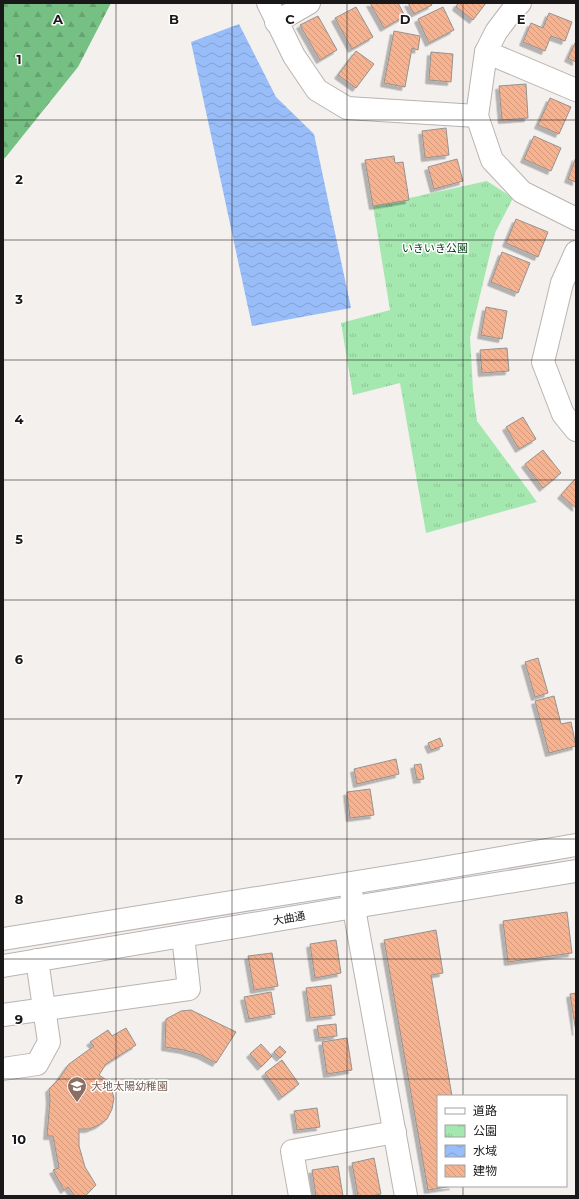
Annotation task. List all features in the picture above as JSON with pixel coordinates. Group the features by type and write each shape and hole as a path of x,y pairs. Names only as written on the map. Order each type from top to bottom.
{"street":[{"path":"309,3 272,12 294,56 317,90 346,108 477,116"},
{"path":"520,3 496,32 486,52 477,116 492,160 522,192 576,220"},
{"path":"486,52 576,90"},
{"path":"576,252 562,283 543,362 563,414 576,430"},
{"path":"3,939 576,845"},
{"name":"大曲通","path":"3,966 576,871"},
{"path":"349,882 406,1196"},
{"path":"3,1014 189,989 183,936"},
{"path":"3,1069 37,1064 49,1042 37,960"},
{"path":"300,1196 292,1151 395,1132"}],"green space":[{"path":"3,3 111,3 78,67 3,159"},
{"name":"いきいき公園","path":"487,181 513,198 495,233 470,337 473,390 477,421 537,502 426,533 400,383 353,395 341,323 390,310 373,206"}],"water":[{"path":"239,24 276,97 314,134 351,308 252,326 191,42"}],"building":[{"path":"370,3 398,3 405,16 384,28"},
{"path":"408,3 431,3 432,5 414,14"},
{"path":"458,3 486,3 473,20 456,7"},
{"path":"356,7 373,37 352,49 335,18"},
{"path":"443,7 454,30 429,43 418,19"},
{"path":"549,13 572,22 565,41 551,36 545,51 523,42 531,23 543,28"},
{"path":"318,16 337,50 320,60 300,25"},
{"path":"394,31 420,36 418,50 412,48 405,87 384,83"},
{"path":"576,41 576,62 568,58"},
{"path":"356,51 374,64 356,88 338,75"},
{"path":"431,52 453,54 451,82 429,80"},
{"path":"526,84 528,118 502,120 499,86"},
{"path":"550,98 571,107 559,134 538,125"},
{"path":"446,128 449,155 425,158 422,131"},
{"path":"534,136 561,148 551,171 524,159"},
{"path":"394,156 395,163 403,162 409,200 373,206 365,160"},
{"path":"576,157 576,182 568,179"},
{"path":"457,159 463,181 434,189 428,167"},
{"path":"516,219 548,232 538,257 506,243"},
{"path":"502,252 530,263 518,293 491,282"},
{"path":"486,307 507,311 502,339 481,335"},
{"path":"507,348 509,371 482,373 480,350"},
{"path":"523,417 536,439 519,449 506,427"},
{"path":"543,450 561,473 543,488 525,464"},
{"path":"576,478 576,508 561,495"},
{"path":"538,658 548,693 535,697 525,662"},
{"path":"554,696 561,724 571,722 576,746 549,753 535,701"},
{"path":"440,738 443,746 431,750 428,743"},
{"path":"396,759 399,774 357,784 354,769"},
{"path":"421,764 424,779 417,780 414,765"},
{"path":"370,789 374,815 350,818 347,792"},
{"path":"567,912 572,953 508,962 503,921"},
{"path":"436,930 443,973 431,975 452,1095 437,1095 437,1187 447,1187 428,1190 384,940"},
{"path":"336,940 341,973 315,978 310,944"},
{"path":"272,953 278,986 254,990 248,956"},
{"path":"331,985 335,1015 310,1018 306,988"},
{"path":"271,992 275,1014 249,1019 244,997"},
{"path":"576,993 576,1032 570,994"},
{"path":"191,1010 236,1032 216,1063 201,1055 165,1047 166,1019 181,1011"},
{"path":"336,1024 337,1036 319,1038 317,1026"},
{"path":"126,1028 136,1045 106,1064 99,1075 105,1079 111,1088 114,1098 112,1109 107,1119 99,1125 89,1129 79,1129 79,1146 85,1167 96,1185 85,1196 75,1196 68,1187 64,1190 53,1170 59,1168 53,1136 47,1136 50,1100 49,1089 58,1080 69,1064 94,1046 90,1042 108,1030 112,1036"},
{"path":"347,1038 352,1070 327,1074 322,1042"},
{"path":"261,1044 272,1056 261,1067 250,1054"},
{"path":"280,1046 286,1052 280,1058 274,1052"},
{"path":"282,1060 299,1084 282,1097 265,1073"},
{"path":"317,1108 320,1127 297,1130 294,1111"},
{"path":"374,1158 381,1194 358,1196 352,1163"},
{"path":"338,1166 343,1196 316,1196 312,1170"}],"place":[{"name":"大地太陽幼稚園","path":"77,1103"}]}
